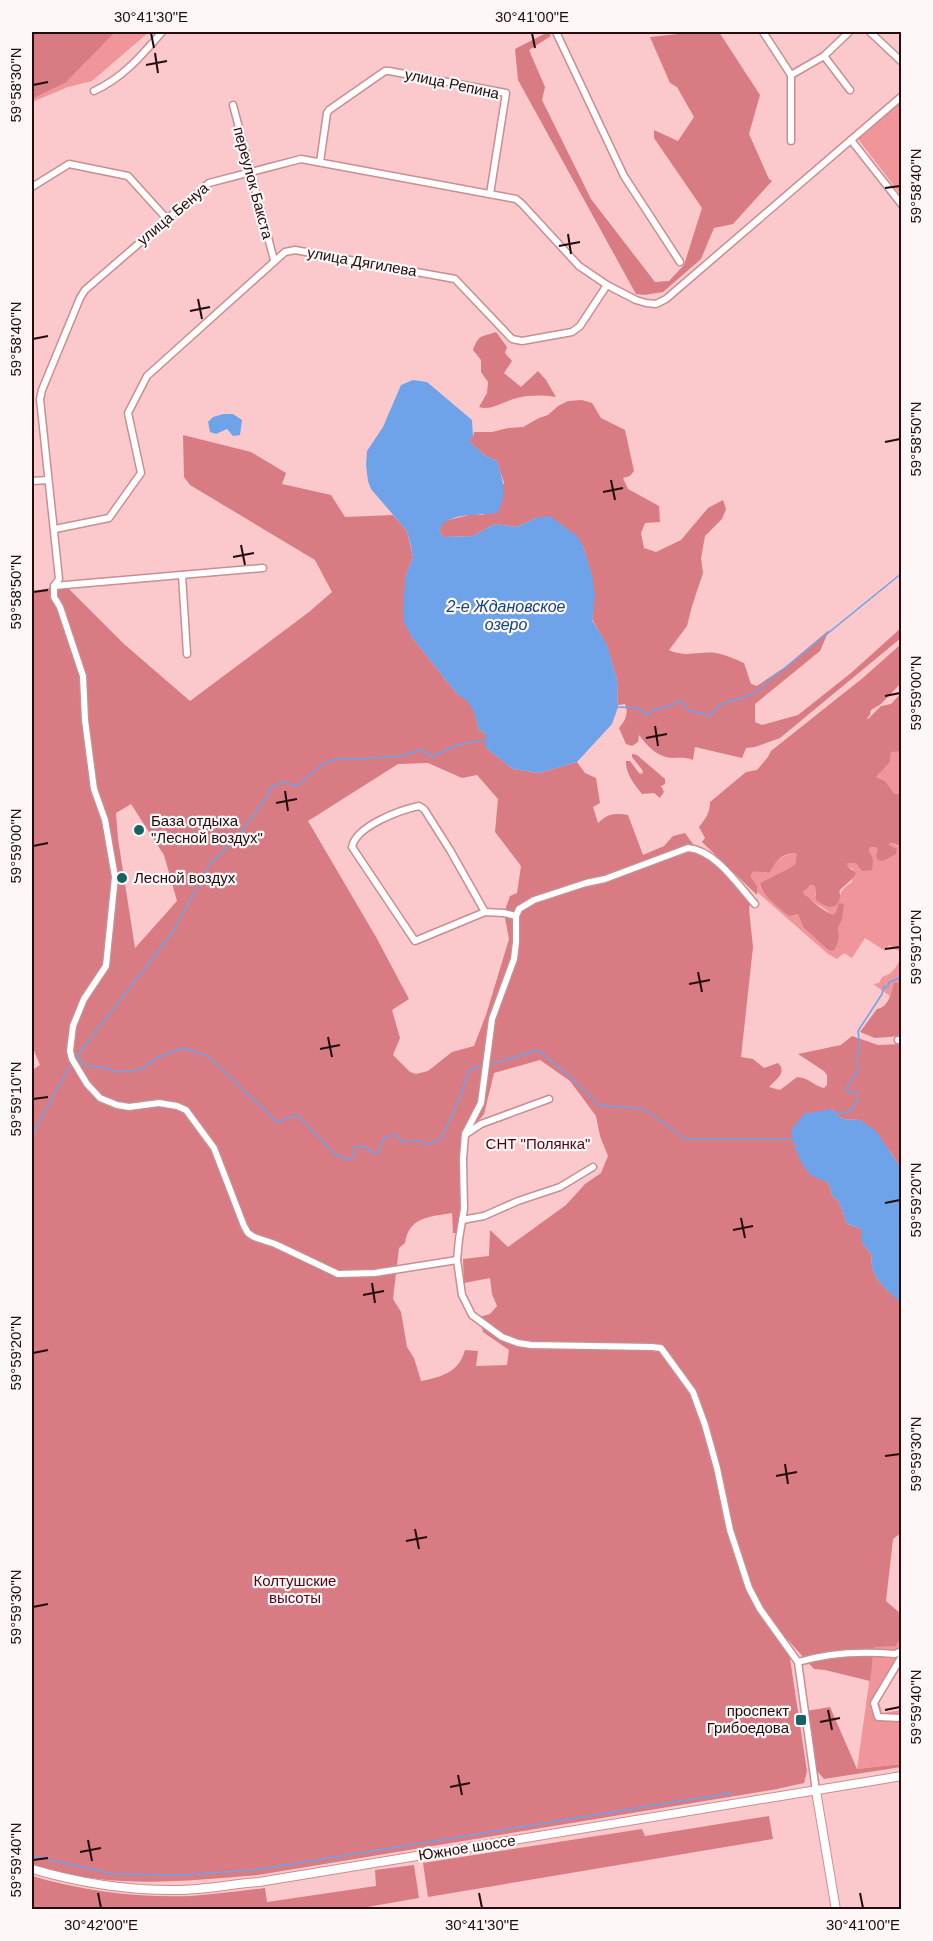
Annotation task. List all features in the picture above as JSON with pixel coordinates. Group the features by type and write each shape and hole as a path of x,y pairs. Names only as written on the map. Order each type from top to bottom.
{"street":[{"path":"94,91 133,64 162,32"},
{"path":"556,32 624,176 680,262"},
{"path":"763,32 791,75 791,141"},
{"path":"791,75 824,56 849,32"},
{"path":"870,32 902,62"},
{"path":"824,56 850,90"},
{"name":"улица Репина","path":"320,162 329,110 385,71 506,93 490,194"},
{"name":"улица Бенуа","path":"54,586 59,579 40,399 42,390 80,297 85,290 209,183 301,159 516,199 579,266 607,285 636,300 656,304 666,299 902,96"},
{"name":"переулок Бакста","path":"233,105 274,260"},
{"path":"851,140 902,205"},
{"path":"32,187 69,165 128,176 166,218"},
{"name":"улица Дягилева","path":"55,529 104,520 113,514 141,473 128,413 147,376 285,252 295,250 455,279 512,339 522,341 573,332 580,326 607,285"},
{"path":"32,481 48,480"},
{"path":"263,568 54,586 54,597 60,607 83,676 85,720 94,789 105,820 115,876 106,966 84,999 73,1026 70,1051 82,1078 100,1098 129,1107 159,1103 186,1110 214,1148 244,1226 254,1237 275,1244 338,1274 375,1273 457,1260"},
{"path":"182,575 187,654"},
{"path":"485,912 450,850 424,809 419,806 378,819 353,842 352,847 415,941 485,912 516,916"},
{"path":"755,904 716,860 701,851 688,848 605,879 534,900 519,909 516,916 514,959 492,1018 481,1103 465,1134 464,1209 457,1260 466,1307 480,1323 502,1337 531,1345 661,1348 693,1392 705,1425 730,1530 749,1588 760,1609 798,1662 836,1910"},
{"path":"465,1134 481,1124 549,1099"},
{"path":"462,1220 484,1216 518,1201 560,1187 593,1167"},
{"path":"798,1662 854,1652 896,1654 902,1651"},
{"path":"902,1656 874,1703 878,1717 902,1718"},
{"name":"Южное шоссе","path":"32,1869 67,1879 139,1889 194,1888 259,1882 902,1776"}],"shaded area":[{"path":"32,32 101,45 115,32 149,32 92,81 68,87 32,102 32,99 65,83"},
{"path":"901,101 901,195 858,139"},
{"path":"901,751 901,793 895,794 885,781 876,777 890,762 891,752"},
{"path":"892,841 901,847 901,952 889,945 885,951 865,938 852,958 844,953 837,959 828,954 757,892 757,886 751,877 752,872 757,870 766,873 783,857 797,854 793,866 760,883 761,888 771,901 789,915 798,914 803,927 828,950 839,933 836,912 833,916 806,898 802,891 810,885 815,886 815,896 834,906 843,889 852,882 853,869 848,867 846,862 856,863 869,852 870,847 878,850"},
{"path":"901,952 901,982 894,984 890,996 873,984 879,983 882,977 896,968"},
{"path":"901,1637 901,1666 879,1702 882,1713 901,1710 901,1764 857,1769 874,1646 896,1646"}],"green space":[{"path":"32,32 115,32 65,83 32,99"},
{"path":"548,32 551,36 529,50 545,87 542,100 591,199 655,282 669,281 684,265 702,208 654,138 654,130 678,141 694,117 677,87 670,83 650,37 719,32 760,95 749,134 769,179 772,181 733,224 714,228 701,259 663,292 636,294 518,80 515,49"},
{"path":"496,332 507,347 505,353 512,361 504,373 521,387 538,371 556,397 527,396 493,407 479,407 487,393 488,382 481,372 481,360 473,350 479,338"},
{"path":"582,400 592,403 601,418 625,430 634,471 630,476 623,478 628,489 659,506 660,522 645,523 641,533 644,548 656,552 681,540 708,508 723,500 726,509 722,519 705,536 701,558 703,573 687,626 669,650 687,654 716,653 744,663 751,684 757,686 785,667 829,630 820,651 755,704 755,722 762,725 798,715 851,673 901,628 901,638 780,738 746,748 742,758 695,747 693,760 662,756 645,743 639,735 638,742 632,746 626,744 619,728 627,711 625,704 618,705 617,680 607,646 592,619 594,599 592,582 583,546 536,518 517,527 495,524 473,536 443,537 439,529 444,521 473,514 483,515 504,483 497,461 484,455 470,442 474,432 492,432 523,427 548,415 568,401"},
{"name":"Колтушские высоты","path":"183,435 251,452 286,473 282,484 331,495 345,517 393,515 407,531 413,557 405,578 405,598 411,636 457,694 468,700 473,707 479,730 486,734 486,748 513,769 539,773 577,762 585,773 596,778 600,803 593,807 598,823 612,814 628,815 643,855 664,846 673,836 685,833 698,851 713,861 750,904 753,947 741,1057 753,1059 764,1068 778,1063 782,1070 781,1073 769,1087 780,1090 797,1077 824,1088 827,1085 827,1075 824,1071 798,1054 841,1045 852,1036 878,1045 901,1044 901,1168 889,1150 860,1120 842,1119 831,1109 794,1143 806,1168 828,1182 847,1224 862,1229 862,1243 872,1255 873,1271 876,1277 902,1303 901,1533 893,1539 886,1601 901,1614 901,1637 896,1646 874,1647 870,1681 814,1669 787,1639 807,1771 804,1783 258,1875 142,1882 118,1881 67,1874 32,1864 32,1070 40,1065 32,1046 32,591 58,586 67,587 124,644 190,701 309,612 332,592 315,560 190,485 184,477","holes":["428,763 462,778 477,775 498,799 495,832 521,866 517,893 510,896 504,913 509,939 474,1046 452,1052 428,1071 416,1074 410,1072 393,1055 400,1038 392,1010 409,999 376,937 308,821 398,764","131,804 164,855 177,901 135,948 116,813","540,1060 570,1081 596,1116 600,1136 608,1156 601,1173 585,1184 566,1205 508,1247 490,1230 489,1256 463,1259 464,1283 490,1278 492,1294 497,1306 490,1314 479,1317 483,1332 509,1350 507,1365 476,1366 478,1351 465,1350 459,1364 449,1372 421,1381 414,1358 407,1347 401,1312 393,1299 399,1248 405,1243 411,1227 429,1217 452,1213 453,1233 464,1233 467,1218 465,1137 484,1114 494,1073"]},
{"path":"901,644 901,683 881,704 871,710 867,718 881,706 891,704 901,693 901,751 891,752 890,762 876,777 885,781 895,794 901,793 901,847 891,842 888,845 897,849 896,854 883,861 878,860 876,855 878,850 870,847 872,870 862,871 856,863 847,863 848,867 856,873 840,891 838,902 833,907 816,900 815,886 810,885 803,891 812,902 833,915 839,903 844,904 837,943 833,951 828,950 803,927 798,914 789,916 761,888 760,883 793,866 797,854 784,856 777,861 770,872 752,872 751,877 757,886 757,895 702,842 705,838 699,827 707,815 710,802 746,772 757,770 771,751 864,677"},
{"path":"632,754 637,755 665,779 665,784 661,786 664,792 660,798 654,793 642,794 634,783 627,770 626,761 630,761 639,773 642,774 643,771"},
{"path":"901,982 901,1036 875,1038 860,1032 877,1009 887,1003 894,983"},
{"path":"830,1707 857,1769 901,1764 901,1767 824,1779 817,1771 806,1711"},
{"path":"769,1816 773,1839 428,1897 423,1863 642,1829 645,1836"},
{"path":"414,1865 419,1898 350,1910 32,1909 32,1876 131,1895 191,1896 265,1888 267,1902 376,1886 375,1870"}],"water":[{"name":"2-е Ждановское озеро","path":"413,380 427,382 472,420 473,437 470,442 484,455 497,461 503,481 502,500 497,513 465,515 450,519 439,529 443,537 473,536 495,524 517,527 536,518 550,516 577,536 583,546 592,575 595,596 592,620 607,645 617,680 618,707 612,724 577,762 539,773 513,769 486,748 486,734 479,730 470,705 457,694 411,636 403,620 405,578 413,557 410,542 407,531 371,489 366,465 367,451 383,427 401,385"},
{"path":"233,414 242,420 240,435 233,436 227,429 216,434 210,432 208,422 213,417"},
{"path":"831,1109 842,1119 860,1120 876,1131 901,1168 901,1303 884,1288 876,1277 873,1271 872,1255 862,1243 862,1229 847,1224 828,1182 810,1174 803,1165 794,1142 791,1130 804,1114"}],"waterway":[{"path":"618,707 637,708 648,715 652,710 681,701 689,711 711,716 719,705 753,694 902,573"},
{"path":"76,1057 171,935 210,864 238,836 267,797 269,789 282,782 297,786 323,764 336,759 400,756 421,750 432,757 457,745 488,740"},
{"path":"834,1112 846,1113 858,1100 857,1093 846,1089 858,1070 857,1057 860,1046 858,1031 882,994 884,986 885,988 889,982 898,979 902,973"},
{"path":"77,1057 86,1066 102,1067 116,1072 139,1070 159,1057 183,1048 208,1056 277,1122 297,1115 335,1154 347,1160 354,1157 354,1147 363,1146 374,1153 379,1152 384,1137 397,1135 402,1142 420,1141 426,1145 441,1139 458,1103 469,1070 483,1066"},
{"path":"492,1064 538,1050 599,1105 644,1109 685,1139 793,1139"},
{"path":"32,1135 70,1066"},
{"path":"32,1856 113,1874 183,1875 255,1870 731,1793"}],"place":[{"name":"База отдыха \"Лесной воздух\"","path":"139,830"},
{"name":"Лесной воздух","path":"122,878"},
{"name":"проспект Грибоедова","path":"801,1720"}],"park label":[{"name":"СНТ \"Полянка\"","path":"538,1144"}]}
